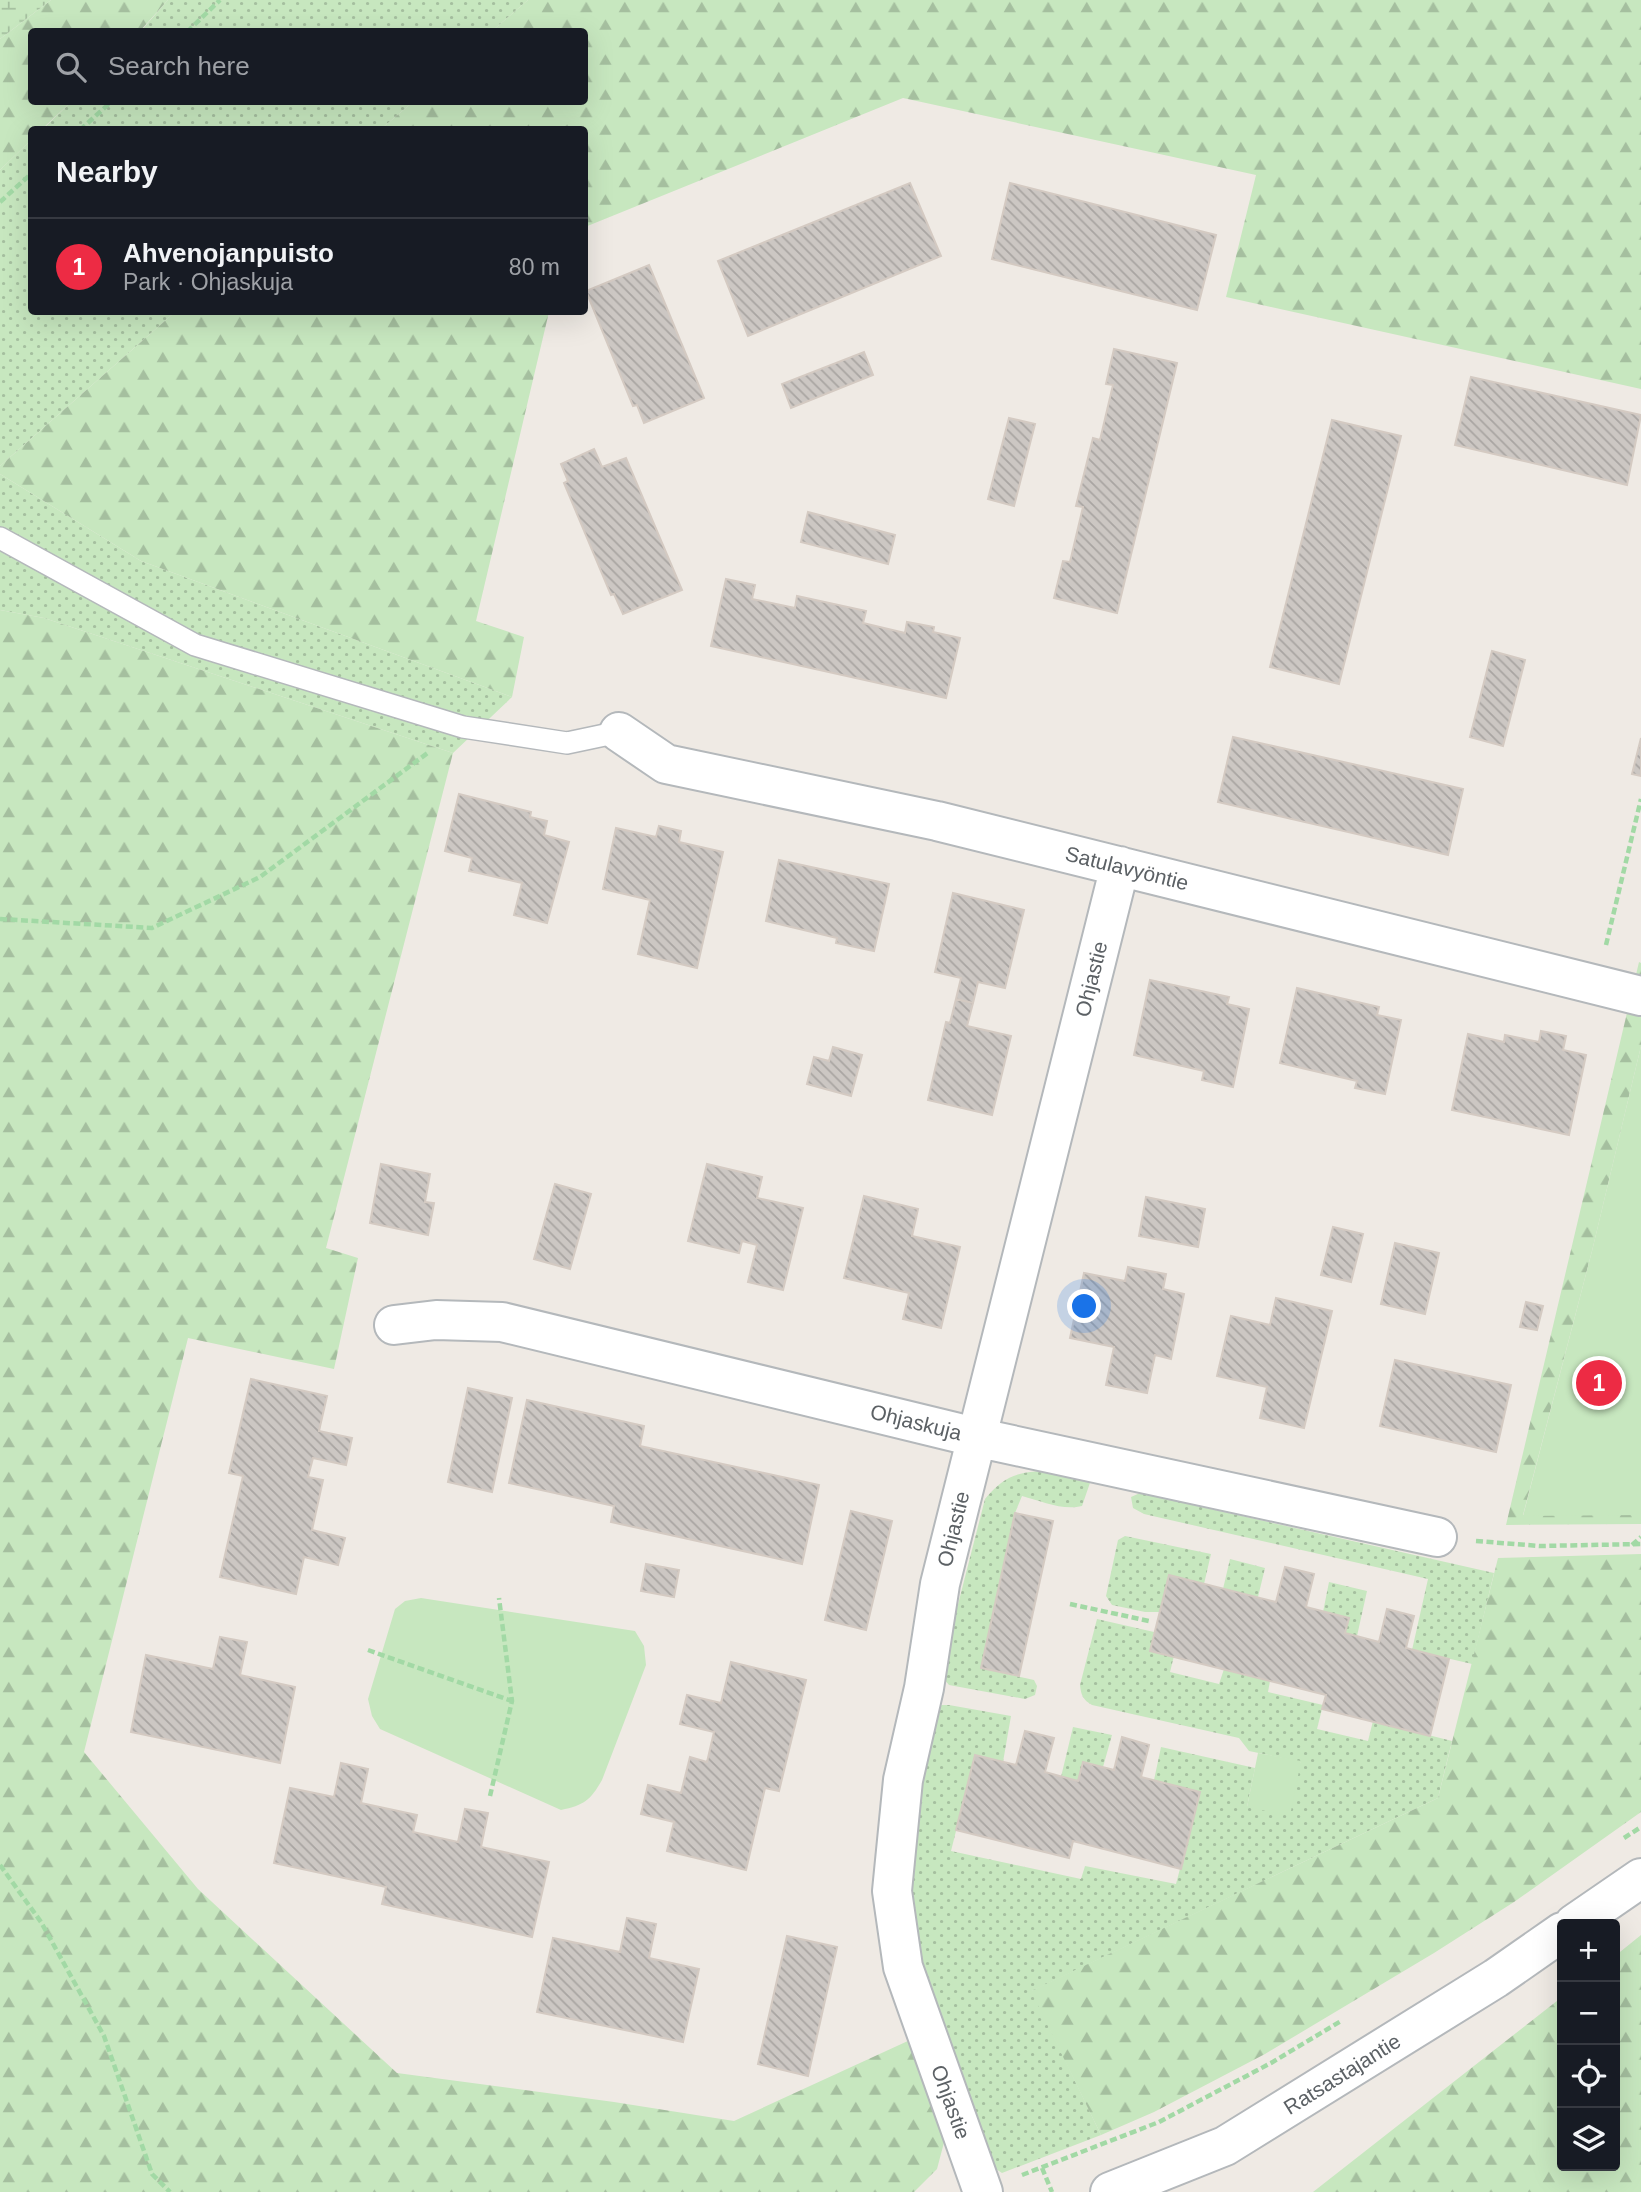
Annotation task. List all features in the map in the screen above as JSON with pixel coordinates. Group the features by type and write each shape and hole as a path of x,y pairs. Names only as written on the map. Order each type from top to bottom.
{"street":[{"name":"Satulavyöntie","path":"619,732 666,764 937,821 1641,996"},
{"name":"Ohjastie","path":"983,2191 902,1966 892,1891 903,1780 924,1688 940,1584 1120,866"},
{"name":"Ohjaskuja","path":"394,1325 436,1320 502,1322 975,1437 1437,1538"},
{"path":"1581,1919 1641,1878"},
{"name":"Ratsastajantie","path":"1110,2192 1225,2147 1496,1978 1557,1935"}],"lane":[{"path":"0,538 195,645 463,727 567,743 619,732"}],"path":[{"path":"191,28 220,0"},
{"path":"84,126 108,105"},
{"path":"0,202 28,177"},
{"path":"0,919 152,928 260,877 463,727"},
{"path":"1597,985 1641,799"},
{"path":"1632,1545 1641,1537"},
{"path":"1437,1538 1541,1546 1641,1544"},
{"path":"490,1796 512,1701 499,1598"},
{"path":"1070,1604 1149,1621"},
{"path":"368,1650 512,1701"},
{"path":"1619,1842 1641,1826"},
{"path":"0,1866 41,1922 104,2036 152,2174 170,2192"},
{"path":"983,2191 1159,2122 1271,2063 1343,2020"},
{"path":"1042,2168 1052,2192"}],"green space":[{"path":"0,0 51,0 0,39"},
{"path":"51,0 168,0 143,28 28,28 28,105 68,105 45,126 28,126 28,143 0,170 0,39"},
{"path":"168,0 528,0 495,28 144,28"},
{"path":"528,0 1641,0 1641,389 1226,297 1256,175 903,98 588,226 588,126 385,126 409,105 588,105 588,28 495,28"},
{"path":"68,105 409,105 385,126 46,126"},
{"path":"28,143 28,315 172,315 0,466 0,170"},
{"path":"172,315 548,315 476,621 524,637 512,697 141,561 0,474 0,466"},
{"path":"0,474 141,561 512,697 453,753 44,618 0,610"},
{"path":"0,610 44,618 453,753 326,1248 358,1258 334,1369 188,1338 84,1752 198,1889 397,2073 734,2121 910,2040 946,2135 937,2169 914,2192 0,2192"},
{"path":"1639,962 1641,1046 1592,1251 1523,1515 1641,1515 1641,1524 1506,1525"},
{"path":"1641,1046 1641,1515 1523,1516 1592,1251"},
{"path":"1053,1470 1092,1477 1082,1506 1060,1506 1022,1496 1015,1513 981,1668 1034,1680 1037,1686 1035,1695 1025,1699 949,1685 943,1678 942,1667 985,1499 1007,1479"},
{"path":"1140,1493 1494,1573 1472,1664 1412,1650 1428,1579 1144,1514 1133,1508 1131,1497"},
{"path":"1125,1536 1211,1554 1204,1584 1169,1575 1160,1612 1145,1612 1112,1605 1106,1596 1118,1540"},
{"path":"1641,1554 1641,1812 1514,1902 1434,1953 1265,2054 1154,2112 1101,2135 1031,1991 1438,1798 1498,1558"},
{"path":"1230,1559 1265,1568 1258,1597 1223,1589"},
{"path":"1329,1582 1367,1591 1357,1636 1345,1633 1349,1618 1323,1612"},
{"path":"421,1598 635,1631 644,1646 646,1665 602,1780 586,1801 561,1810 380,1729 372,1716 368,1699 395,1609 405,1601"},
{"path":"1097,1619 1154,1632 1150,1651 1174,1656 1170,1672 1219,1684 1224,1669 1270,1681 1268,1692 1323,1705 1317,1729 1368,1741 1373,1721 1452,1741 1438,1798 1032,1991 1101,2135 1002,2173 996,2169 942,2028 913,1931 909,1890 912,1825 934,1710 942,1705 949,1705 1011,1716 1003,1762 975,1755 951,1851 1081,1879 1085,1866 1176,1884 1200,1792 1154,1780 1161,1747 1255,1768 1247,1807 1301,1762 1249,1751 1239,1738 1089,1703 1083,1697 1080,1685"},
{"path":"1073,1727 1112,1735 1103,1767 1078,1781 1061,1777"},
{"path":"1258,1753 1301,1761 1290,1816 1247,1807"},
{"path":"1641,1935 1641,2192 1313,2192 1557,2001 1557,2171 1620,2171 1620,1952"}],"building":[{"path":"910,183 941,256 748,336 718,261"},
{"path":"1010,183 1216,235 1197,310 992,259"},
{"path":"649,265 704,398 644,423 637,405 633,406 588,290"},
{"path":"1114,349 1177,363 1117,613 1054,598 1063,561 1070,562 1083,507 1076,506 1093,438 1100,440 1113,385 1106,384"},
{"path":"864,352 873,375 791,408 782,384"},
{"path":"1471,377 1641,415 1627,485 1455,445"},
{"path":"1009,418 1035,424 1014,506 988,499"},
{"path":"1332,420 1401,436 1339,684 1270,667"},
{"path":"594,449 602,467 626,458 682,590 623,614 614,594 611,595 564,483 568,481 561,464"},
{"path":"808,512 895,535 888,564 801,542"},
{"path":"726,579 755,585 752,599 795,608 797,596 866,611 863,623 905,633 907,622 934,627 933,632 960,638 946,698 711,646"},
{"path":"1492,651 1525,660 1503,746 1470,737"},
{"path":"1233,737 1463,789 1448,855 1218,802"},
{"path":"1641,738 1641,776 1632,774"},
{"path":"459,794 531,812 530,817 547,821 544,835 569,842 547,923 514,915 522,883 469,871 472,858 445,851"},
{"path":"659,826 681,831 679,842 723,852 697,968 638,954 650,900 603,889 616,828 656,837"},
{"path":"779,860 889,884 874,951 836,943 837,938 766,921"},
{"path":"953,893 1024,910 1005,988 978,982 973,1003 956,999 961,978 935,972"},
{"path":"1150,980 1229,997 1227,1004 1249,1009 1233,1087 1202,1080 1204,1071 1134,1055"},
{"path":"1297,988 1379,1007 1377,1015 1401,1020 1385,1094 1355,1088 1357,1081 1280,1063"},
{"path":"956,999 973,1003 967,1026 1011,1036 992,1115 928,1100 946,1022 950,1023"},
{"path":"1541,1031 1566,1036 1563,1050 1586,1055 1569,1135 1452,1110 1468,1034 1504,1042 1505,1035 1539,1042"},
{"path":"833,1047 862,1055 851,1096 807,1084 814,1057 829,1061"},
{"path":"381,1164 430,1174 425,1202 434,1203 428,1235 370,1223"},
{"path":"707,1164 762,1177 757,1198 803,1208 783,1290 748,1282 757,1245 742,1241 739,1253 688,1241"},
{"path":"555,1184 591,1194 570,1269 534,1259"},
{"path":"864,1196 918,1209 912,1236 960,1247 941,1328 903,1319 909,1293 844,1278"},
{"path":"1146,1197 1205,1209 1198,1247 1139,1236"},
{"path":"1333,1227 1363,1234 1351,1282 1321,1275"},
{"path":"1395,1243 1439,1253 1425,1314 1381,1304"},
{"path":"1128,1267 1166,1274 1163,1289 1184,1294 1171,1359 1155,1355 1147,1393 1106,1385 1114,1347 1070,1338 1084,1273 1125,1281"},
{"path":"1276,1298 1332,1311 1304,1428 1260,1418 1267,1387 1217,1376 1231,1316 1270,1325"},
{"path":"1526,1302 1543,1306 1537,1330 1520,1327"},
{"path":"1395,1360 1511,1385 1496,1452 1380,1426"},
{"path":"251,1379 327,1396 319,1431 352,1438 346,1465 313,1458 308,1477 323,1480 312,1530 345,1538 338,1565 304,1557 296,1594 220,1577 243,1476 229,1473"},
{"path":"468,1388 512,1398 492,1492 448,1482"},
{"path":"527,1400 644,1426 640,1446 819,1485 802,1564 611,1522 614,1506 509,1483"},
{"path":"851,1511 892,1521 866,1630 825,1620"},
{"path":"1015,1513 1053,1521 1019,1676 981,1668"},
{"path":"646,1564 679,1570 674,1597 641,1591"},
{"path":"1285,1567 1314,1574 1306,1607 1349,1618 1345,1633 1379,1642 1387,1609 1414,1616 1406,1648 1449,1659 1430,1736 1322,1709 1326,1695 1150,1651 1169,1575 1276,1602"},
{"path":"220,1637 247,1642 240,1675 295,1687 280,1763 131,1732 146,1655 213,1669"},
{"path":"731,1662 806,1680 779,1791 765,1788 746,1870 667,1851 674,1822 641,1814 648,1785 681,1793 690,1757 707,1762 714,1732 680,1724 687,1695 721,1703"},
{"path":"1025,1731 1054,1738 1045,1772 1078,1781 1083,1762 1114,1770 1122,1737 1149,1745 1141,1777 1200,1792 1181,1869 1073,1841 1069,1858 956,1830 975,1755 1016,1765"},
{"path":"341,1763 368,1769 361,1803 417,1815 413,1832 458,1842 465,1809 488,1813 481,1847 549,1862 532,1937 382,1904 386,1887 274,1863 290,1788 334,1797"},
{"path":"627,1918 656,1924 649,1958 699,1969 683,2042 537,2012 553,1938 620,1952"},
{"path":"787,1936 837,1947 808,2076 758,2064"}],"place":[{"name":"Ahvenojanpuisto","path":"1599,1383"}]}
